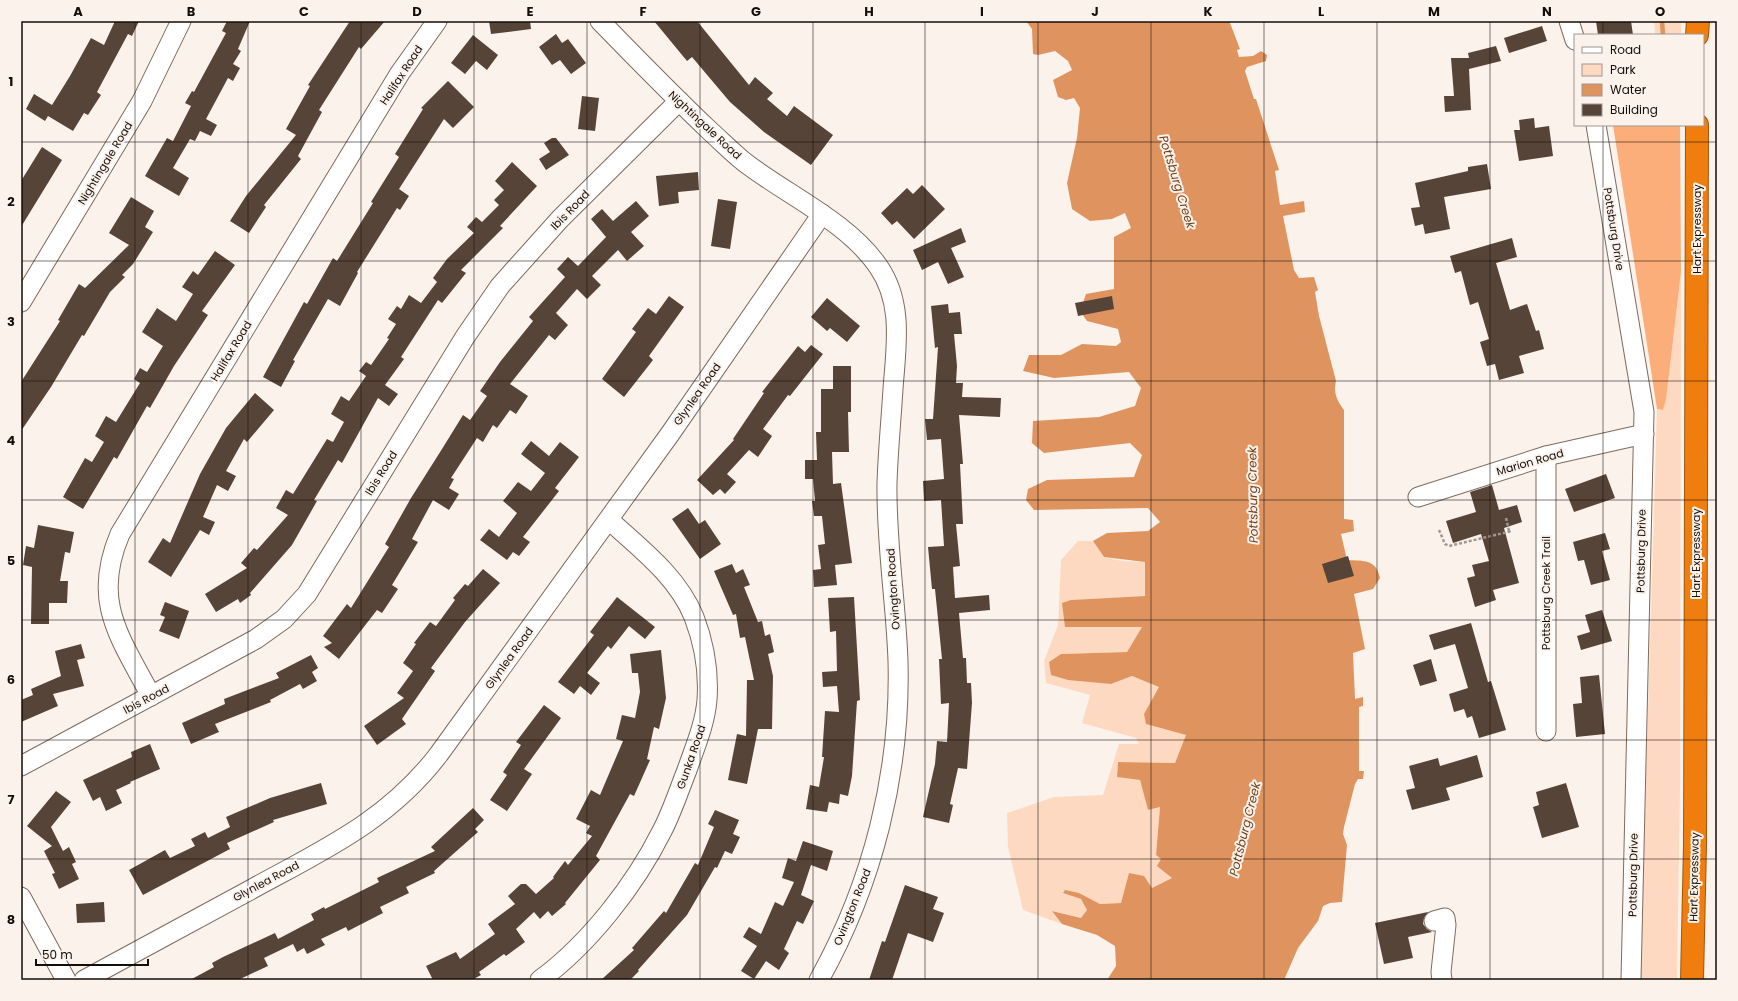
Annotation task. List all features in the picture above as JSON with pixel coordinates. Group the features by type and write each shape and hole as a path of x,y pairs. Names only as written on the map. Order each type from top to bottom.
{"highway":[{"path":"1698,21 1698,34"},
{"name":"Hart Expressway","path":"1692,980 1695,845 1697,126"}],"street":[{"name":"Nightingale Road","path":"21,302 142,101 182,21"},
{"name":"Halifax Road","path":"151,696 117,631 110,610 107,582 111,555 120,534 400,73 437,21"},
{"name":"Nightingale Road","path":"600,21 678,101 742,160 785,192 822,214"},
{"path":"1569,21 1574,37"},
{"name":"Ibis Road","path":"21,766 256,639 284,619 307,594 465,337 500,286 560,219 678,101"},
{"name":"Pottsburg Drive","path":"1596,126 1644,412 1631,980"},
{"name":"Glynlea Road","path":"84,980 337,844 389,807 413,786 439,754 609,520 822,214"},
{"name":"Ovington Road","path":"819,980 853,910 874,850 890,779 898,710 898,660 887,487 888,450 898,343 893,299 888,283 876,264 850,236 822,214"},
{"name":"Marion Road","path":"1418,497 1546,456 1644,434"},
{"name":"Pottsburg Creek Trail","path":"1546,456 1546,731"},
{"name":"Gunka Road","path":"540,980 573,951 605,917 625,892 649,855 670,814 699,738 707,700 706,668 702,643 693,616 682,595 640,548 609,520"},
{"path":"21,897 66,980"},
{"path":"1434,921 1445,918 1446,925 1441,972 1442,980"}],"path":[{"path":"1438,530 1445,544 1448,546 1511,531 1506,518"}],"green space":[{"path":"1654,21 1681,21 1681,34 1655,34"},
{"path":"1681,272 1680,789 1677,980 1640,980 1657,409 1663,410 1666,400"},
{"path":"1078,541 1093,541 1104,557 1122,561 1145,562 1145,596 1071,600 1065,627 1142,627 1127,652 1061,654 1049,662 1051,675 1111,684 1132,676 1160,687 1147,724 1186,735 1175,763 1118,762 1117,777 1140,780 1148,810 1160,807 1156,855 1161,859 1172,878 1152,888 1129,873 1122,903 1100,904 1079,893 1063,893 1081,899 1088,910 1081,918 1053,911 1062,924 1023,910 1008,847 1007,813 1054,797 1103,795 1119,744 1139,744 1136,738 1082,723 1090,695 1046,683 1044,661 1058,625 1061,560"}],"shaded area":[{"path":"1613,126 1680,126 1681,272 1666,400 1663,410 1657,409"}],"water":[{"name":"Pottsburg Creek","path":"1026,21 1232,21 1230,23 1240,49 1237,50 1239,57 1253,56 1261,51 1267,55 1266,61 1247,67 1245,71 1254,99 1256,99 1279,170 1275,171 1280,205 1304,201 1305,212 1283,216 1294,270 1299,278 1314,277 1318,290 1315,292 1319,316 1336,381 1335,393 1344,410 1344,519 1353,520 1354,531 1341,534 1347,560 1364,561 1372,564 1376,567 1380,578 1373,589 1354,594 1365,649 1353,653 1355,699 1363,697 1363,706 1359,707 1359,771 1364,771 1363,779 1358,779 1355,784 1344,827 1343,834 1347,845 1342,902 1330,903 1323,906 1318,921 1298,948 1284,980 1107,980 1116,966 1115,946 1097,935 1062,924 1052,911 1081,918 1087,910 1081,899 1063,893 1065,890 1079,893 1100,904 1121,903 1129,873 1144,876 1152,888 1172,878 1157,866 1161,859 1156,855 1160,807 1148,810 1140,780 1117,777 1118,762 1175,763 1186,735 1146,724 1144,714 1159,687 1132,676 1111,684 1068,680 1051,675 1049,662 1061,654 1127,652 1142,627 1065,627 1062,603 1071,600 1145,596 1145,562 1104,557 1093,541 1107,533 1148,531 1160,522 1148,508 1034,510 1026,500 1028,489 1047,480 1134,477 1142,455 1130,443 1044,453 1032,443 1033,421 1099,417 1135,406 1141,388 1129,372 1054,378 1023,371 1029,355 1061,355 1082,344 1116,346 1121,342 1118,329 1087,321 1080,311 1086,294 1114,289 1114,237 1131,228 1125,213 1112,219 1090,221 1072,209 1067,183 1077,138 1080,108 1074,98 1066,100 1058,97 1053,80 1072,70 1068,61 1055,51 1038,55 1033,54 1032,29"}],"building":[{"path":"115,21 139,21 132,36 128,34 97,92 101,95 88,115 84,113 73,131 48,116 45,121 26,109 34,94 52,105 91,38 104,45"},
{"path":"227,21 250,21 238,49 241,51 233,64 240,68 233,81 228,78 206,119 217,125 211,136 200,131 195,141 190,139 173,168 189,178 179,196 145,176 167,138 173,141 191,106 185,103 192,91 194,92 226,33 222,31"},
{"path":"350,21 385,21 361,49 359,47 319,110 322,112 298,156 301,159 264,205 266,207 249,233 230,221 246,196 296,135 286,129 310,86 308,85"},
{"path":"489,21 530,21 531,29 491,34"},
{"path":"654,21 697,21 749,85 755,77 773,93 767,99 787,116 794,106 833,135 811,165 764,132 730,102 692,57 687,61"},
{"path":"1596,21 1631,21 1633,34 1598,34"},
{"path":"1542,26 1547,41 1509,53 1504,38"},
{"path":"556,34 562,43 568,39 586,63 571,74 560,60 552,65 539,47"},
{"path":"473,35 498,55 487,70 476,61 465,74 451,63"},
{"path":"1496,46 1501,61 1469,69 1471,110 1445,112 1444,96 1454,96 1451,58 1469,58 1468,53"},
{"path":"448,81 474,107 453,128 444,119 399,189 409,196 400,210 397,208 357,272 358,273 340,306 328,299 293,360 295,361 281,387 263,377 304,302 307,304 333,258 337,261 373,203 371,202 399,157 395,154 423,109 421,108"},
{"path":"582,96 599,98 595,131 578,129"},
{"path":"1534,118 1535,128 1549,126 1553,156 1519,161 1514,130 1520,130 1519,120"},
{"path":"552,138 556,138 569,155 546,170 539,159 550,152 544,143"},
{"path":"42,147 62,160 21,227 21,181"},
{"path":"512,162 537,186 500,226 503,228 461,270 466,273 442,303 438,300 401,357 404,359 385,385 398,394 389,406 378,398 342,463 338,460 314,500 317,501 292,545 250,593 251,595 240,603 238,599 216,612 205,594 247,568 241,563 254,548 257,550 288,515 276,508 286,490 293,494 327,439 333,442 344,422 331,414 341,396 349,401 366,376 359,371 366,362 371,365 389,339 387,338 396,324 388,319 397,306 401,309 409,295 421,303 437,282 433,278 447,259 474,233 467,227 476,217 482,222 499,205 494,200 504,190 495,181"},
{"path":"1487,164 1491,189 1444,197 1450,229 1425,234 1423,224 1415,226 1411,208 1420,207 1415,183 1468,171 1468,167"},
{"path":"698,172 699,190 678,192 679,203 659,206 656,176"},
{"path":"922,185 945,209 914,239 897,221 892,225 881,213 907,188 913,194"},
{"path":"131,197 154,211 145,227 153,232 133,264 122,275 125,277 110,292 84,336 82,335 51,387 21,431 21,382 60,321 58,320 79,284 85,288 129,245 109,233"},
{"path":"718,199 737,202 730,249 711,246"},
{"path":"636,201 649,216 631,232 644,246 627,261 618,250 592,276 601,285 587,299 577,289 556,313 568,325 555,340 549,335 510,384 528,396 516,414 510,410 497,428 493,425 483,442 477,438 451,478 454,479 449,488 459,494 449,510 433,500 412,539 418,542 392,585 398,589 382,613 377,610 339,659 324,647 332,643 323,636 347,604 351,608 389,547 385,544 411,498 463,415 470,420 487,396 480,391 500,362 533,321 529,317 565,277 557,269 568,257 578,266 606,237 591,219 602,209 613,221"},
{"path":"961,228 966,242 951,248 964,277 948,284 938,262 922,270 913,250"},
{"path":"1512,238 1517,257 1496,263 1510,310 1527,304 1536,331 1539,330 1544,349 1519,356 1524,373 1499,380 1495,364 1487,366 1480,342 1489,339 1478,302 1470,305 1461,271 1455,273 1450,256"},
{"path":"215,251 235,265 202,311 208,315 174,366 150,408 147,406 117,459 114,457 83,509 63,497 85,458 92,462 104,442 95,436 106,416 116,422 140,383 134,379 140,368 147,372 163,346 142,332 157,308 176,321 193,294 182,287 193,271 198,275"},
{"path":"669,296 684,307 649,356 653,360 624,397 602,379 636,332 632,329 648,308 656,314"},
{"path":"1112,296 1114,309 1078,316 1075,303"},
{"path":"827,298 860,326 847,342 830,328 827,331 811,317"},
{"path":"948,304 949,313 960,312 962,334 954,334 957,366 956,383 963,383 962,397 1001,398 1000,417 959,415 963,464 960,464 963,524 956,524 960,566 953,567 955,598 989,595 990,610 959,613 963,658 966,658 967,683 971,683 972,703 967,769 958,768 950,804 953,805 949,823 923,817 935,764 937,741 947,742 949,703 941,704 939,659 942,659 935,589 932,589 928,547 944,546 941,500 924,501 923,481 944,479 941,439 927,440 925,419 933,419 938,347 935,348 931,306"},
{"path":"811,345 823,354 790,396 788,395 763,429 772,436 758,457 749,450 727,474 736,482 725,494 720,489 713,495 697,480 734,440 733,439 764,393 762,392 798,346 805,352"},
{"path":"833,366 851,366 851,412 848,412 849,452 832,452 833,484 841,483 852,563 835,565 837,585 814,587 813,570 821,569 818,545 825,544 822,516 814,516 812,501 815,501 813,479 805,479 805,460 817,460 816,432 821,432 821,389 833,389"},
{"path":"255,393 274,410 247,442 244,439 226,471 236,476 228,491 217,485 203,517 215,522 209,535 200,530 171,577 148,562 163,538 170,543 200,474 226,428"},
{"path":"531,441 549,456 560,442 579,457 555,488 559,491 523,537 530,542 519,556 513,552 507,560 480,540 489,529 499,537 517,513 503,501 518,482 531,491 545,473 521,454"},
{"path":"1606,474 1615,498 1574,512 1565,489"},
{"path":"1492,485 1499,510 1517,505 1522,522 1504,528 1519,583 1493,590 1496,600 1475,607 1467,578 1475,576 1472,565 1489,561 1481,534 1453,543 1446,521 1476,512 1470,492"},
{"path":"688,508 699,524 705,520 721,544 700,559 672,519"},
{"path":"38,525 74,532 70,553 65,552 60,581 68,581 67,603 49,603 49,624 31,624 32,567 23,565 26,546 34,548"},
{"path":"1605,533 1610,549 1602,551 1610,580 1591,585 1584,560 1578,561 1573,542"},
{"path":"1348,556 1354,576 1328,583 1322,564"},
{"path":"732,564 736,573 743,569 750,585 744,587 758,622 762,621 765,636 770,634 774,652 768,654 773,676 772,729 758,729 747,784 728,780 737,734 746,736 747,680 754,680 745,637 740,638 736,614 733,615 714,571"},
{"path":"483,569 500,583 465,622 431,668 435,671 402,719 406,724 377,745 364,726 404,698 397,693 413,671 403,663 416,644 414,643 430,622 436,626 455,600 453,598 465,584 468,586"},
{"path":"617,597 655,627 645,639 629,626 611,649 608,646 587,673 600,683 591,695 580,686 574,694 558,682 594,635 590,632"},
{"path":"854,597 860,700 857,701 852,776 848,796 840,794 839,804 829,802 827,812 806,809 810,785 819,787 824,757 822,757 825,711 839,712 837,686 823,687 822,672 837,671 836,631 830,632 828,598"},
{"path":"165,602 189,611 179,639 159,631 165,617 160,615"},
{"path":"1602,610 1612,641 1581,650 1577,636 1590,632 1585,615"},
{"path":"1471,623 1488,682 1491,681 1506,730 1479,738 1472,716 1467,718 1464,709 1454,712 1449,694 1468,688 1455,644 1434,650 1429,635"},
{"path":"81,644 85,658 77,660 84,686 53,694 58,706 21,722 21,700 33,695 31,689 61,676 55,651"},
{"path":"661,650 666,698 659,729 654,727 647,759 650,760 634,796 630,794 596,856 600,860 565,903 566,904 552,916 548,911 540,919 534,912 516,929 525,942 506,956 504,954 479,972 481,975 472,980 433,980 426,966 456,952 460,959 495,934 488,924 515,904 508,896 521,884 526,884 536,894 554,878 553,877 565,861 568,865 592,836 586,833 590,826 576,819 591,790 600,795 623,741 616,739 622,715 635,718 640,692 638,673 632,673 630,654"},
{"path":"311,655 318,668 312,672 317,681 303,689 300,684 270,700 271,702 215,724 219,732 191,744 182,723 225,704 224,699 279,678 276,673"},
{"path":"1431,659 1437,681 1420,686 1413,665"},
{"path":"1599,675 1605,734 1576,737 1573,704 1582,703 1580,677"},
{"path":"544,705 561,718 524,769 532,774 507,811 490,800 507,775 503,772 521,745 516,742"},
{"path":"150,744 160,769 116,790 122,803 106,811 100,797 93,801 83,780 132,757 131,752"},
{"path":"1477,755 1483,777 1446,788 1450,800 1412,810 1406,790 1415,788 1409,766 1438,758 1440,766"},
{"path":"321,783 327,804 273,820 274,822 227,843 230,849 143,895 129,870 165,850 170,858 195,846 191,839 205,832 208,838 230,827 226,817 270,798"},
{"path":"1566,783 1579,827 1542,838 1533,807 1539,805 1536,792"},
{"path":"56,791 71,802 51,827 63,851 69,847 76,862 72,864 79,879 59,889 52,874 55,873 44,851 52,846 27,826"},
{"path":"473,808 484,820 475,829 478,832 434,871 435,873 406,887 409,893 380,907 383,913 348,931 346,927 321,939 325,945 307,954 304,948 297,952 293,944 264,958 268,966 238,980 190,980 214,967 212,963 223,957 275,933 278,939 314,920 311,914 324,907 325,909 379,882 377,878 435,851 431,847"},
{"path":"715,810 739,820 733,834 740,837 732,854 725,851 717,868 715,867 687,915 630,980 601,980 634,950 632,948 664,911 666,913 695,863 698,865 714,827 708,824"},
{"path":"803,841 833,851 827,871 811,865 801,895 814,901 803,924 797,921 784,949 789,953 779,970 766,961 754,979 741,971 757,946 743,937 749,927 761,934 775,902 783,906 794,882 782,878 788,858 796,861"},
{"path":"905,885 938,897 933,909 944,913 933,942 908,933 892,980 869,980 882,941 885,942"},
{"path":"104,902 105,922 77,923 76,904"},
{"path":"1428,912 1424,918 1423,924 1432,932 1408,937 1413,958 1384,964 1375,923"}],"waterway":[{"path":"1662,21 1663,34"}]}
